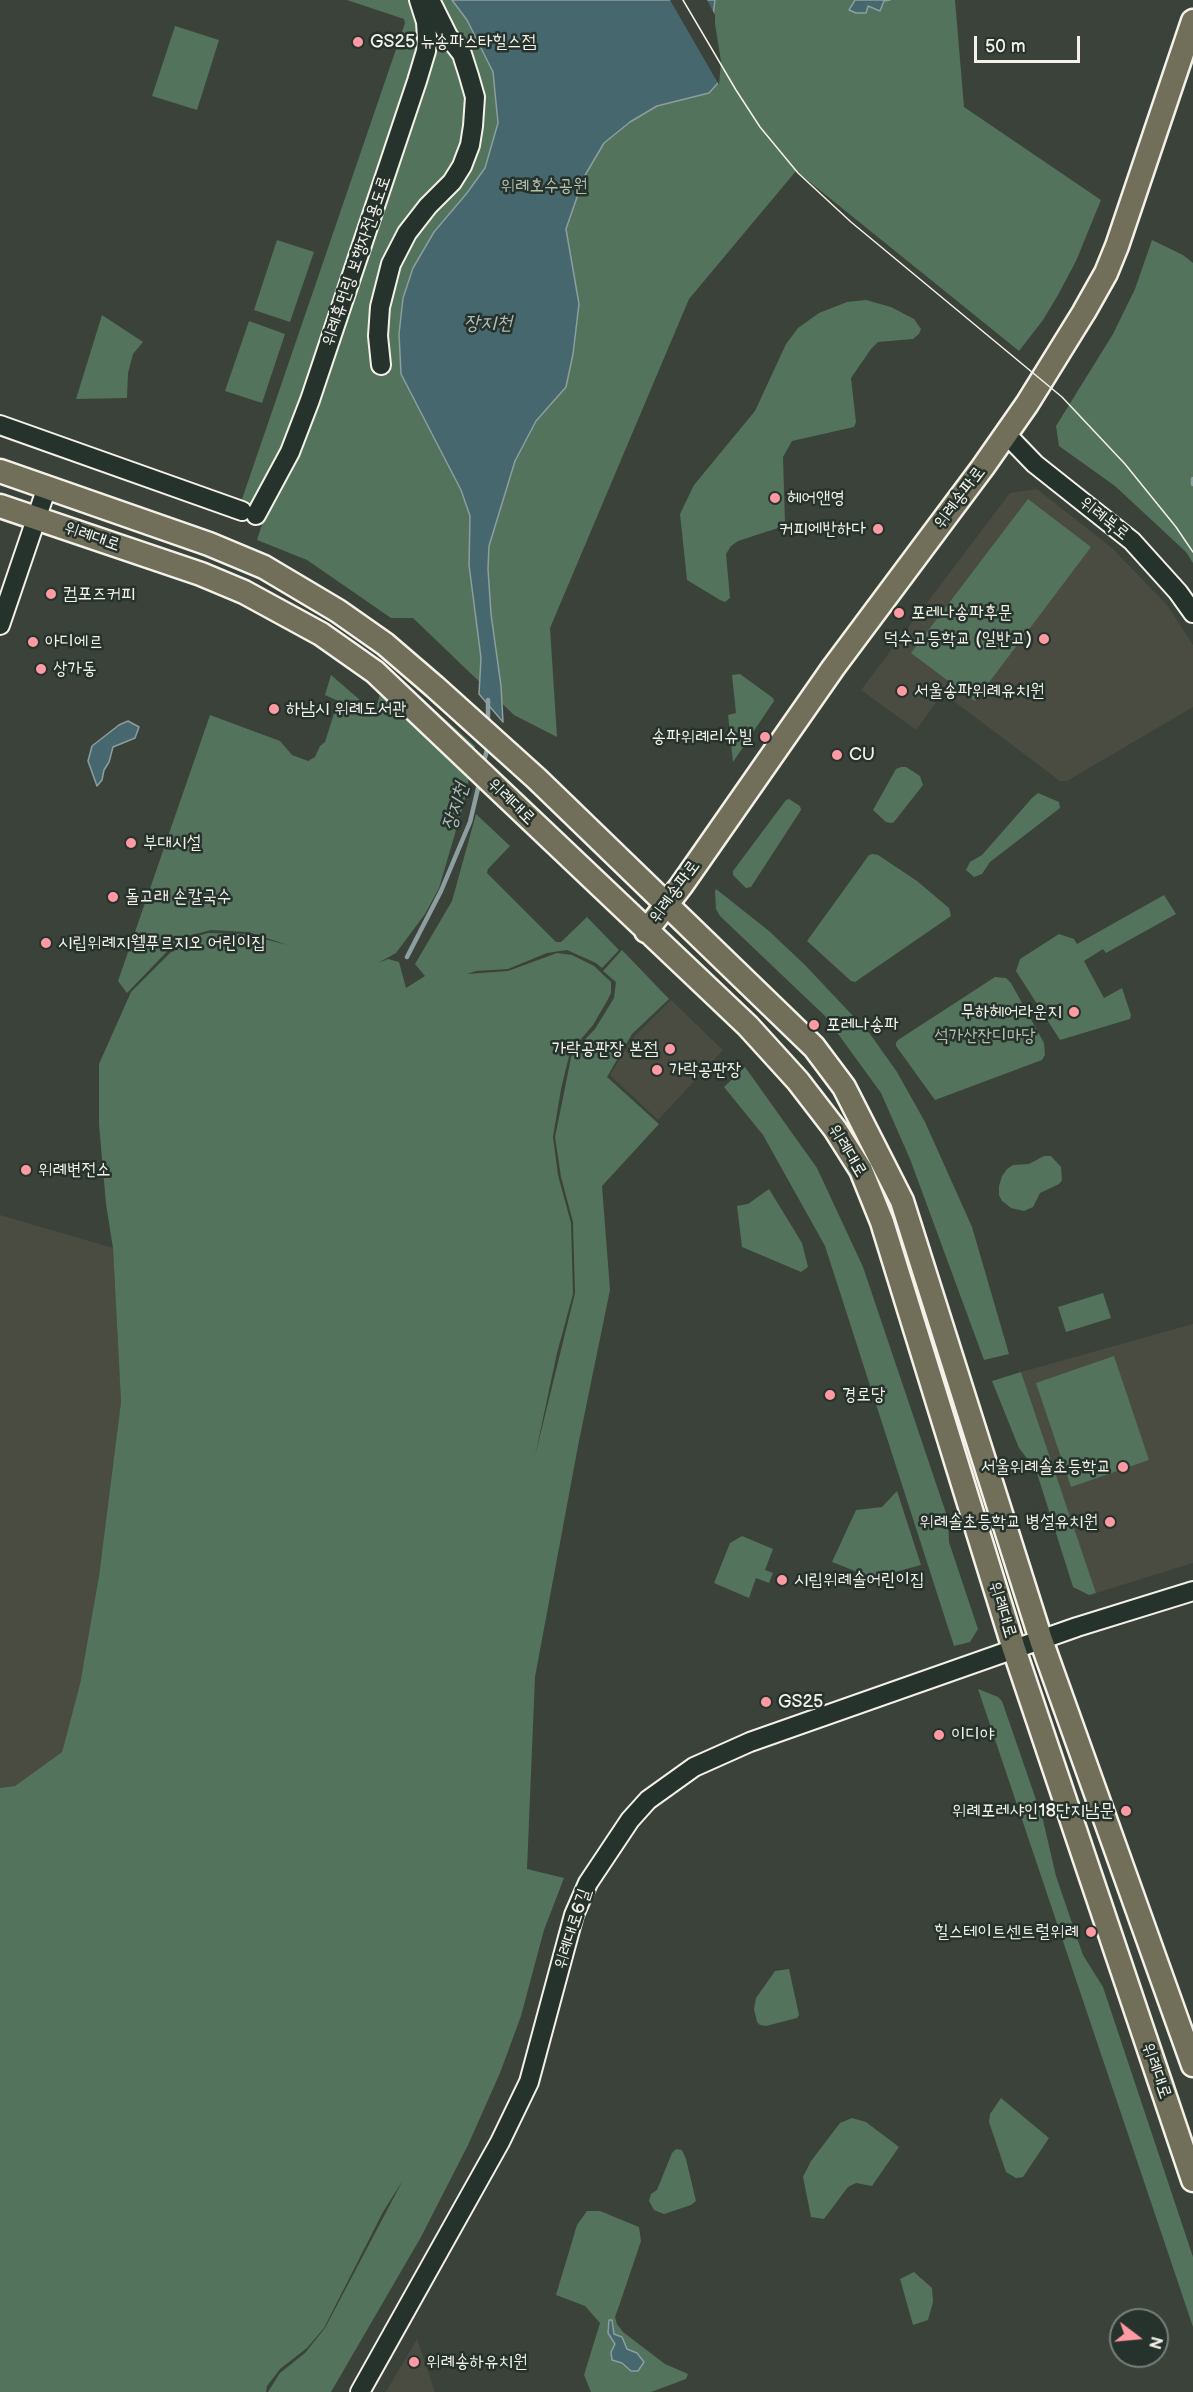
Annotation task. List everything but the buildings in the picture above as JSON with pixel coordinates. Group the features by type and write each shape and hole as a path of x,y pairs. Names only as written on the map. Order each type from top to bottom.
{"main road":[{"name":"위례송파로","path":"646,931 833,668 1006,434 1056,357 1106,273 1193,21"},
{"name":"위례대로","path":"0,471 209,544 264,567 338,610 385,644 537,779 668,903 814,1047 843,1087 902,1201 1041,1640 1193,2065"},
{"name":"위례대로","path":"0,506 201,574 244,592 321,634 375,672 748,1026 798,1081 835,1129 861,1170 886,1233 1014,1649 1193,2180"}],"street":[{"name":"위례휴먼링 보행자전용도로","path":"0,425 249,513 290,452 310,400 417,81 426,51 427,38 426,22 419,0"},
{"name":"위례휴먼링 보행자전용도로","path":"381,365 378,336 380,307 391,264 407,233 428,206 452,182 462,166 470,145 473,126 475,97 462,54 448,36 430,0"},
{"name":"위례북로","path":"1006,434 1035,464 1132,541 1178,592 1193,613"},
{"path":"0,625 47,486"},
{"name":"위례대로6길","path":"360,2392 500,2142 525,2091 574,1915 588,1883 630,1820 648,1800 694,1767 719,1754 1014,1649 1193,1591"}],"shaded area":[{"name":"덕수고등학교 (일반고)","path":"1037,489 1112,548 1167,605 1193,645 1193,707 1067,781 1060,781 943,693 916,730 861,690 1010,493"},
{"path":"671,1000 723,1050 658,1120 610,1075 633,1038"},
{"path":"0,1215 113,1248 121,1402 99,1576 80,1684 62,1752 15,1786 0,1788"},
{"name":"서울위례솔초등학교","path":"1193,1324 1193,1563 1096,1593 1021,1372"},
{"name":"위례송하유치원","path":"417,2339 435,2392 386,2392 390,2385"}],"green space":[{"name":"위례호수공원","path":"347,0 955,0 964,107 1101,200 1076,261 1058,295 1043,320 1019,351 796,171 689,299 550,628 557,737 514,715 413,618 391,618 307,560 257,540 266,512 241,502 405,23 404,19"},
{"path":"175,26 219,40 197,110 152,96"},
{"path":"277,240 314,252 290,322 254,310"},
{"path":"1152,240 1183,255 1193,263 1193,563 1186,552 1115,486 1059,446 1056,426 1113,334 1135,289"},
{"path":"866,300 891,307 914,319 921,329 919,334 913,339 878,342 871,349 851,378 856,422 854,427 792,441 783,457 785,523 781,527 738,541 731,546 726,554 730,598 725,602 720,600 687,580 680,514 694,485 755,411 786,344 798,328 819,313 847,302"},
{"path":"102,315 143,342 133,354 128,373 127,398 76,399"},
{"path":"249,321 285,334 262,403 225,391"},
{"path":"1028,499 1091,547 975,701 911,653"},
{"path":"387,667 475,746 464,803 439,888 425,914 396,953 378,963 388,959 399,962 406,988 425,976 415,964 452,901 476,814 510,846 488,869 487,873 556,942 561,942 587,917 619,950 602,968 567,950 547,953 508,969 476,971 467,974 508,971 557,953 572,955 594,966 611,982 611,993 593,1025 570,1052 553,1137 558,1175 571,1223 573,1294 557,1353 535,1456 575,1293 573,1222 561,1177 555,1137 572,1053 595,1029 614,998 616,982 603,971 622,950 669,999 632,1034 607,1077 659,1124 602,1186 610,1290 535,1677 527,1869 564,1878 544,1930 521,2016 500,2073 468,2145 421,2237 331,2392 268,2392 280,2373 305,2353 325,2328 403,2180 383,2212 324,2328 307,2348 280,2369 267,2386 266,2392 0,2392 0,1788 15,1786 62,1752 80,1684 99,1576 121,1402 113,1248 106,1204 99,1124 99,1064 131,992 183,940 208,933 244,934 288,945 248,932 211,930 180,938 127,993 118,981 210,715 280,741 292,755 308,761 315,757 320,746 325,742 338,701 325,695 331,675 375,713"},
{"path":"740,674 774,701 733,762 728,715 736,713 732,675"},
{"path":"906,767 920,776 923,785 894,822 886,822 873,810 896,769"},
{"path":"1038,793 1059,802 1060,808 990,862 982,874 974,877 966,870 970,862 982,855"},
{"path":"789,799 800,806 801,810 751,887 746,888 733,875 733,871"},
{"path":"873,854 917,881 949,908 951,916 855,982 851,981 807,941 869,855"},
{"path":"716,889 769,931 805,965 870,1034 897,1072 925,1122 972,1227 1009,1354 984,1360 910,1159 881,1093 825,1016 720,916 716,909"},
{"path":"1164,895 1176,914 1106,953 1103,949 1084,961 1104,998 1122,988 1131,1015 1130,1019 1060,1040 1016,971 1020,959 1059,934 1074,939 1077,944"},
{"name":"석가산잔디마당","path":"995,977 1006,978 1011,983 1044,1043 1045,1055 1042,1060 935,1100 896,1043"},
{"path":"745,1067 817,1168 863,1267 948,1519 949,1542 978,1629 970,1642 954,1646 825,1246 763,1135 724,1087"},
{"path":"1044,1156 1051,1156 1061,1167 1062,1180 1059,1184 1040,1193 1033,1207 1024,1211 1011,1208 1002,1201 999,1195 1002,1176 1013,1165 1029,1164"},
{"path":"769,1189 802,1243 808,1267 801,1272 742,1247 737,1206 748,1204"},
{"path":"1103,1293 1111,1318 1066,1332 1058,1307"},
{"path":"1114,1356 1149,1460 1071,1487 1036,1383"},
{"path":"1021,1372 1096,1593 1089,1595 1073,1587 1036,1470 1019,1448 992,1381"},
{"path":"897,1491 921,1565 873,1578 832,1562 856,1510 882,1507"},
{"path":"742,1536 773,1549 765,1570 773,1573 769,1583 756,1578 749,1598 714,1583 730,1543"},
{"path":"978,1689 1002,1701 1043,1820 1056,1876 1083,1955 1103,1987 1193,2257 1193,2327"},
{"path":"789,1969 799,2015 797,2018 766,2026 760,2025 754,2009 756,1998 775,1971"},
{"path":"1001,2098 1049,2138 1023,2177 1016,2178 1006,2172 989,2122 990,2114"},
{"path":"852,2118 866,2122 899,2147 872,2186 856,2183 848,2187 824,2219 811,2217 803,2177 811,2161 840,2123"},
{"path":"676,2149 682,2150 686,2159 696,2201 691,2205 664,2214 654,2210 649,2201 651,2194 657,2190 672,2153"},
{"path":"587,2211 600,2211 639,2227 641,2241 615,2317 617,2324 623,2332 665,2364 688,2374 686,2379 651,2392 591,2392 584,2375 600,2323 585,2306 556,2295 577,2225"},
{"path":"914,2272 932,2288 933,2302 928,2320 913,2325 900,2279"}],"water":[{"name":"장지천","path":"452,0 715,0 712,24 718,83 709,93 657,106 630,122 604,143 584,177 566,229 579,304 573,354 566,387 536,421 515,461 489,546 491,614 501,686 503,722 479,694 481,658 469,565 470,516 461,490 401,374 399,334 403,298 413,268 434,232 485,168 498,123 493,72 467,20"},
{"path":"855,0 890,0 884,1 880,11 868,6 866,13 856,13 849,10"},
{"path":"128,721 139,727 135,738 113,747 102,780 97,786 88,761 92,746 119,725"},
{"path":"609,2320 612,2320 614,2334 622,2337 627,2349 637,2353 644,2362 638,2371 631,2371 622,2363 612,2360 611,2352 615,2344 608,2333"}],"pier":[{"path":"670,0 707,0 715,15 721,61 719,85"}],"waterway":[{"path":"1193,479 1193,484"},
{"name":"장지천","path":"488,700 488,725"},
{"name":"장지천","path":"483,766 488,745"},
{"name":"장지천","path":"407,957 441,891 470,822 480,780"}],"tram line":[{"path":"683,0 760,127 798,173 851,222 1062,397 1125,464 1176,527 1193,552"}],"place":[{"name":"GS25 뉴송파스타힐스점","path":"358,42"},
{"name":"헤어앤영","path":"775,498"},
{"name":"커피에반하다","path":"878,529"},
{"name":"컴포즈커피","path":"51,594"},
{"name":"포레나송파후문","path":"899,613"},
{"name":"덕수고등학교 (일반고)","path":"1044,639"},
{"name":"아디에르","path":"33,642"},
{"name":"상가동","path":"41,669"},
{"name":"서울송파위례유치원","path":"902,691"},
{"name":"하남시 위례도서관","path":"274,709"},
{"name":"송파위례리슈빌","path":"765,737"},
{"name":"CU","path":"837,755"},
{"name":"부대시설","path":"131,843"},
{"name":"돌고래 손칼국수","path":"113,897"},
{"name":"시립위례지웰푸르지오 어린이집","path":"46,943"},
{"name":"무하헤어라운지","path":"1074,1012"},
{"name":"포레나송파","path":"814,1025"},
{"name":"가락공판장 본점","path":"670,1049"},
{"name":"가락공판장","path":"657,1070"},
{"name":"위례변전소","path":"26,1170"},
{"name":"경로당","path":"830,1395"},
{"name":"서울위례솔초등학교","path":"1123,1467"},
{"name":"위례솔초등학교 병설유치원","path":"1110,1522"},
{"name":"시립위례솔어린이집","path":"782,1580"},
{"name":"GS25","path":"766,1702"},
{"name":"이디야","path":"939,1735"},
{"name":"위례포레샤인18단지남문","path":"1126,1811"},
{"name":"힐스테이트센트럴위례","path":"1091,1932"},
{"name":"위례송하유치원","path":"414,2362"}]}
